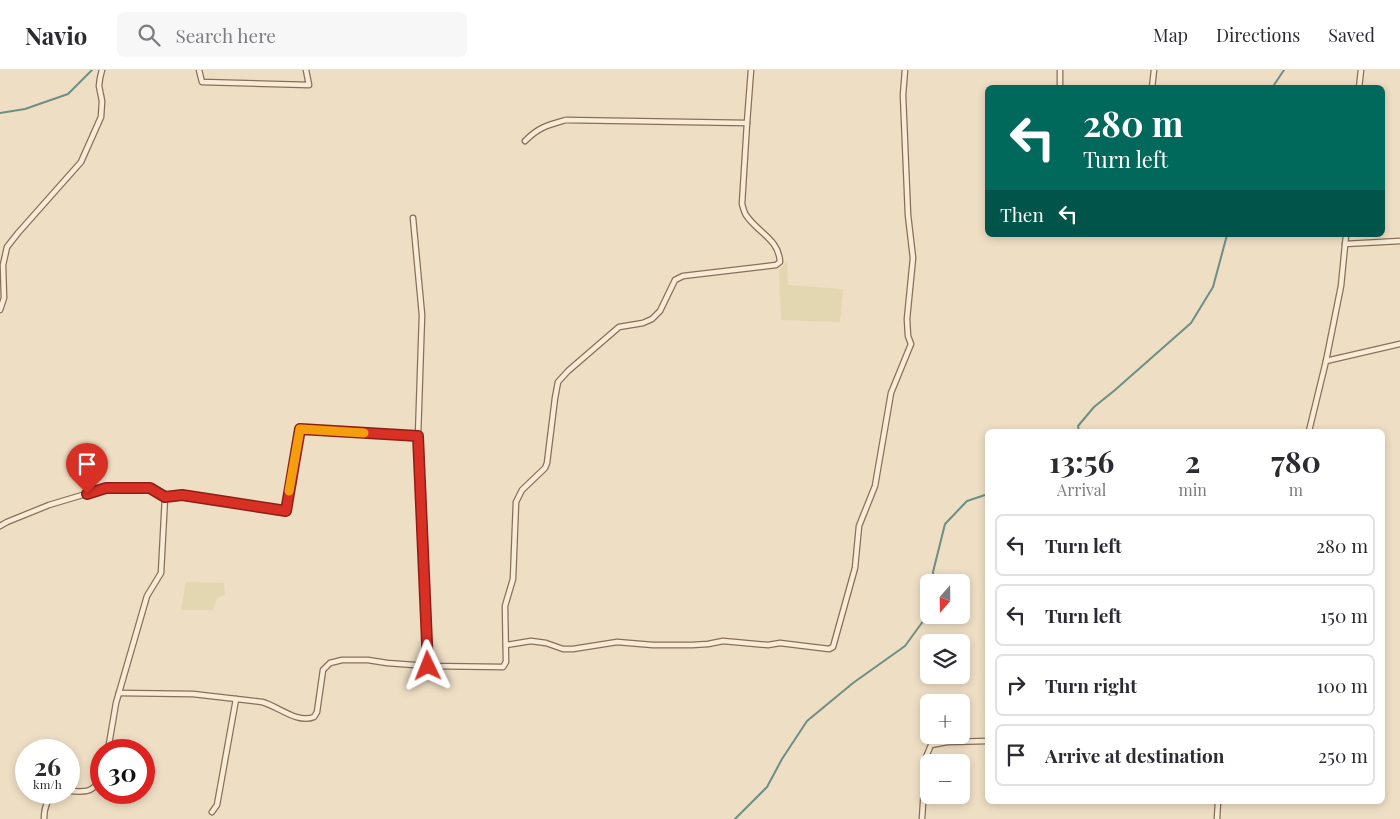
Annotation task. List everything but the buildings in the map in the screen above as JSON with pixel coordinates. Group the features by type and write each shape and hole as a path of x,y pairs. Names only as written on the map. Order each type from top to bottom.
{"street":[{"path":"0,310 4,298 3,265 7,247 81,162 101,117 102,101 99,86 102,70"},
{"path":"200,70 202,82 310,85 306,70"},
{"path":"119,693 193,694 262,702 271,704 290,715 308,719 314,717 317,712 323,670 330,663 342,660 368,660 428,666 503,667 506,662 505,606 513,579 516,502 522,490 547,464 558,382 619,327 643,323 652,319 660,311 675,280 683,276 776,265 780,262 776,246 746,215 742,204 746,123 752,70"},
{"path":"506,645 531,641 546,643 558,648 573,649 617,642 692,646 723,641 780,643 829,649 833,647 855,568 859,526 875,486 891,393 911,344 908,336 907,319 913,258 908,215 903,96 905,70"},
{"path":"1060,70 1060,85"},
{"path":"1152,85 1154,70"},
{"path":"1359,85 1361,70"},
{"path":"525,140 534,132 566,120 746,123"},
{"path":"413,218 422,315 418,436 428,666"},
{"path":"1309,429 1341,286 1346,237"},
{"path":"1345,244 1400,241"},
{"path":"1326,361 1400,344"},
{"path":"0,526 50,504 106,488 150,488 165,497 182,495 286,511 300,429 418,436"},
{"path":"110,739 116,703 147,596 161,573 165,497"},
{"path":"212,812 217,805 236,699"},
{"path":"922,819 926,757 931,745 947,742 985,741"},
{"path":"44,819 44,810 47,804"},
{"path":"1217,819 1218,804"}],"shaded area":[{"path":"787,262 788,285 843,289 840,322 781,320 779,270"},
{"path":"186,582 224,583 225,595 217,598 213,610 181,610"}],"waterway":[{"path":"0,113 25,109 68,94 92,70"},
{"path":"1274,85 1284,70"},
{"path":"1079,429 1078,426 1094,407 1191,323 1213,287 1226,237"},
{"path":"933,574 945,524 967,501 985,495"},
{"path":"735,819 767,787 782,759 807,721 853,683 905,646 921,624"}],"slow traffic":[{"path":"289,491 300,429 364,433"}],"route":[{"path":"87,494 106,488 150,488 165,497 182,495 286,511 300,429 418,436 428,666"}]}
